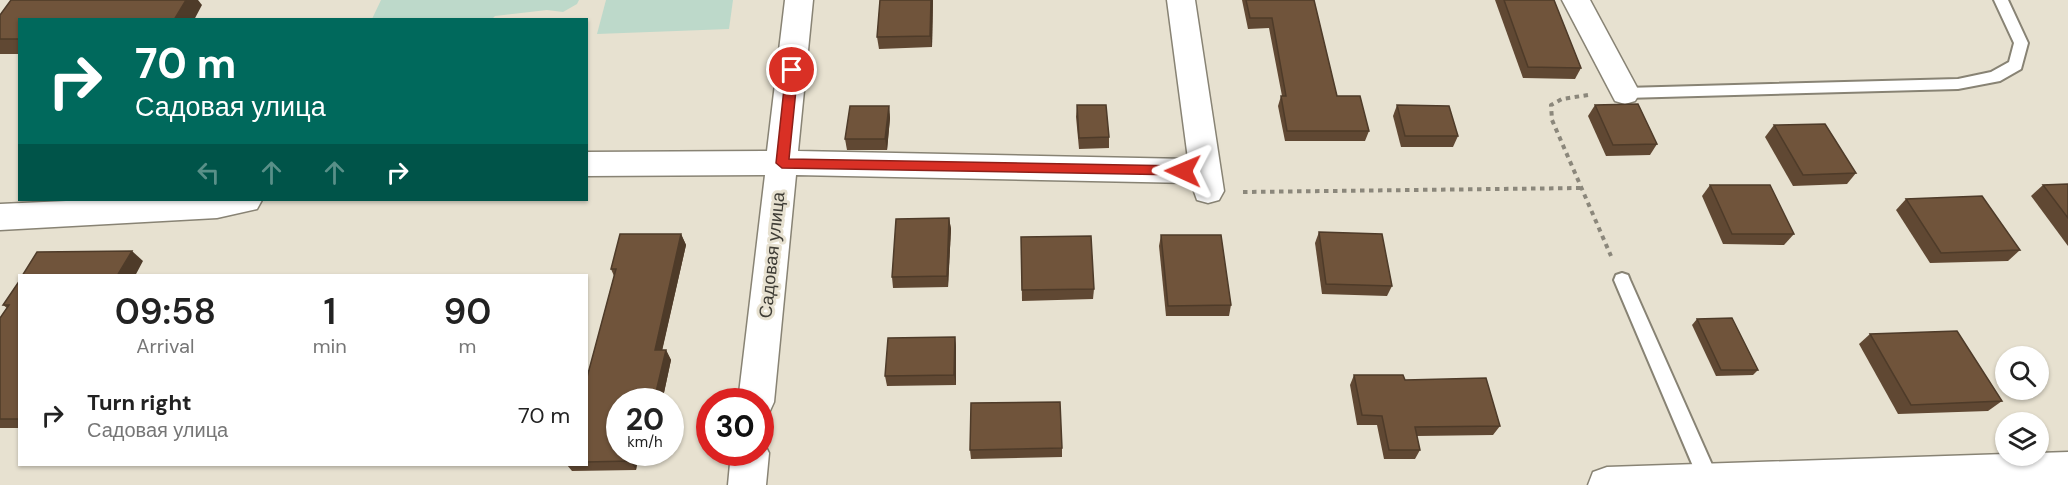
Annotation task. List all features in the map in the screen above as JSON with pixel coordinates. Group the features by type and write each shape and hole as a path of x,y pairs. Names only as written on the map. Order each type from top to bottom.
{"street":[{"name":"Садовая улица","path":"758,388 800,0"},
{"path":"588,164 782,163 1207,182 1181,0"},
{"path":"1576,0 1625,93"},
{"path":"0,217 217,205 240,201"},
{"path":"747,485 749,466"},
{"path":"1608,485 2068,469"}],"lane":[{"path":"1625,93 1958,84 1995,77 2016,65 2021,43 2001,0"},
{"path":"1622,280 1710,483"}],"path":[{"path":"1622,280 1552,120 1551,105 1577,95 1625,93"},
{"path":"1207,182 1581,188"}],"green space":[{"path":"381,0 579,0 577,4 563,12 547,10 493,18 372,18"},
{"path":"606,0 733,0 729,29 597,34"}],"building":[{"path":"11,0 186,0 175,18 18,18 18,39 0,39 0,15"},
{"path":"880,0 931,0 930,36 877,37"},
{"path":"1246,0 1314,0 1337,96 1360,96 1369,131 1287,131 1281,96 1286,96 1272,18 1250,18"},
{"path":"1504,0 1554,0 1581,68 1528,67"},
{"path":"1638,104 1657,144 1613,145 1595,105"},
{"path":"1077,105 1106,105 1109,137 1079,138"},
{"path":"1397,105 1449,106 1458,136 1405,136"},
{"path":"850,106 889,106 885,139 845,139"},
{"path":"1825,124 1856,173 1803,175 1774,125"},
{"path":"2068,184 2068,218 2043,185"},
{"path":"1710,185 1770,185 1794,234 1732,234"},
{"path":"1982,196 2020,250 1941,253 1906,199"},
{"path":"949,218 947,276 892,277 896,219"},
{"path":"1319,232 1382,234 1392,286 1326,284"},
{"path":"620,234 681,234 655,350 666,350 657,388 606,388 606,462 588,462 588,374 616,269 611,269"},
{"path":"1161,235 1221,235 1231,305 1168,306"},
{"path":"1091,236 1094,289 1022,290 1021,237"},
{"path":"132,251 118,274 23,274 37,252"},
{"path":"18,283 18,419 0,419 0,318 9,305 3,305"},
{"path":"1732,318 1758,370 1721,370 1697,319"},
{"path":"1957,331 1995,390 1995,400 2002,401 1911,405 1870,334"},
{"path":"955,337 954,375 885,376 888,338"},
{"path":"1354,375 1403,375 1405,380 1486,378 1500,426 1415,427 1420,450 1389,450 1382,416 1362,415"},
{"path":"1060,402 1062,448 970,450 971,403"}],"route":[{"path":"792,70 782,163 1183,171"}]}
